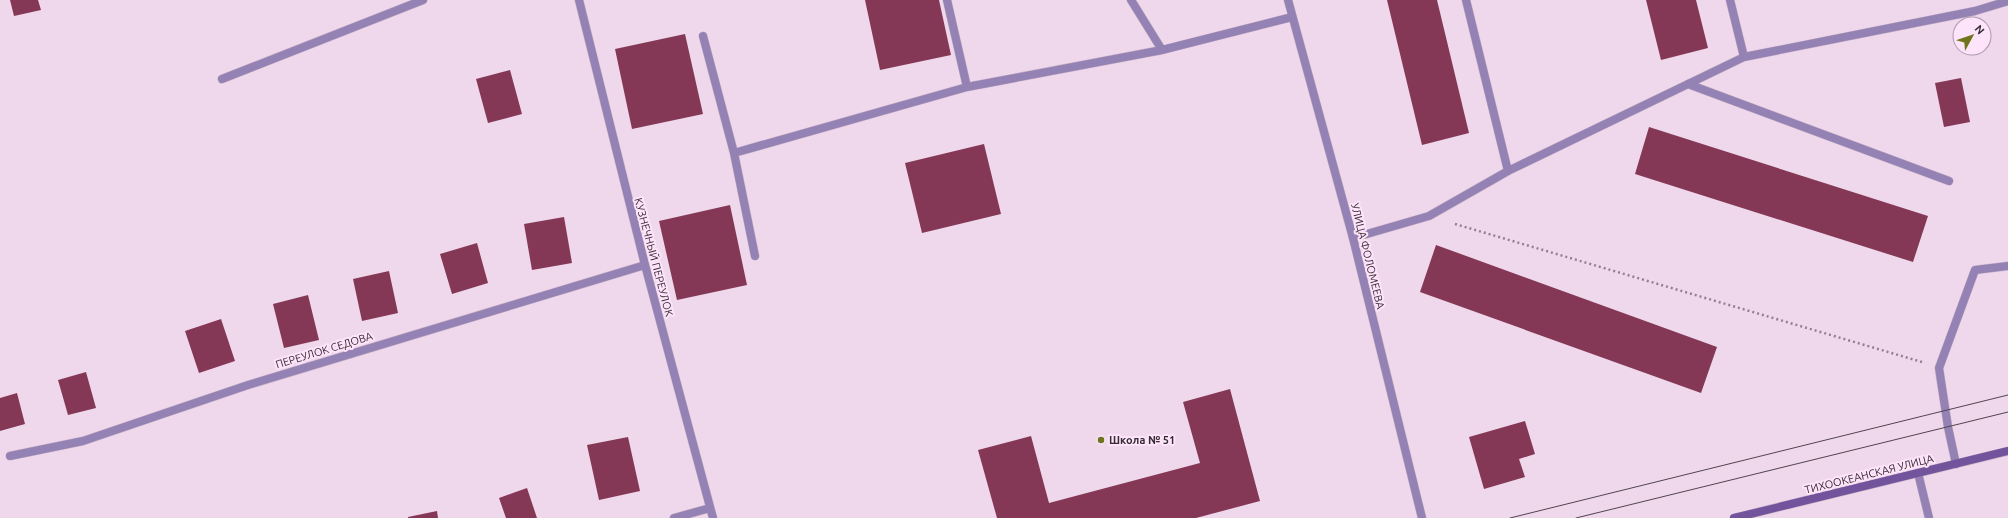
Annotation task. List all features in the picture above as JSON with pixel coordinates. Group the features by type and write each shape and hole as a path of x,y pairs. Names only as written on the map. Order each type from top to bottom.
{"main road":[{"name":"ТИХООКЕАНСКАЯ УЛИЦА","path":"1734,518 2008,451"}],"street":[{"path":"222,79 423,0"},
{"name":"КУЗНЕЧНЫЙ ПЕРЕУЛОК","path":"579,0 645,265 713,518"},
{"path":"947,0 967,87"},
{"path":"1131,0 1162,50"},
{"name":"УЛИЦА ФОЛОМЕЕВА","path":"1288,0 1353,238 1422,518"},
{"path":"1466,0 1508,171"},
{"path":"1730,0 1744,57"},
{"path":"1353,238 1429,216 1508,171 1744,57 1975,11 2008,1"},
{"path":"734,153 967,87 1162,50 1292,17"},
{"path":"703,36 734,153 755,256"},
{"path":"1688,84 1949,181"},
{"name":"ПЕРЕУЛОК СЕДОВА","path":"10,456 83,441 248,385 645,265"},
{"path":"1956,464 1948,427 1939,368 1975,270 2008,266"},
{"path":"1918,473 1929,518"},
{"path":"674,518 710,508"}],"path":[{"path":"1429,216 1939,368"}],"building":[{"path":"10,0 38,0 41,10 14,16"},
{"path":"865,0 939,0 951,55 880,70"},
{"path":"1387,0 1437,0 1469,133 1422,145"},
{"path":"1646,0 1696,0 1708,48 1661,60"},
{"path":"685,34 703,114 632,129 615,49"},
{"path":"510,70 522,114 488,123 476,79"},
{"path":"1961,78 1970,122 1944,127 1935,83"},
{"path":"1649,127 1928,216 1913,262 1635,174"},
{"path":"984,144 1001,214 922,233 905,163"},
{"path":"730,205 747,285 677,300 659,221"},
{"path":"564,217 572,263 532,270 524,224"},
{"path":"477,243 488,283 452,294 440,254"},
{"path":"1436,245 1717,347 1701,393 1420,292"},
{"path":"389,271 398,313 362,321 353,279"},
{"path":"308,295 319,340 284,348 273,304"},
{"path":"221,319 235,361 199,373 185,331"},
{"path":"86,372 96,408 68,415 58,380"},
{"path":"1230,389 1260,501 1196,518 997,518 978,450 1031,436 1049,503 1200,463 1183,402"},
{"path":"17,393 25,424 0,431 0,398"},
{"path":"1525,421 1535,454 1519,459 1525,477 1484,489 1469,437"},
{"path":"628,437 640,491 599,500 587,445"},
{"path":"527,488 537,518 506,518 499,498"},
{"path":"437,511 438,518 408,518 408,517"}],"tram line":[{"path":"1510,518 2008,395"},
{"path":"1576,518 2008,412"}],"place":[{"name":"Школа № 51","path":"1101,440"}]}
